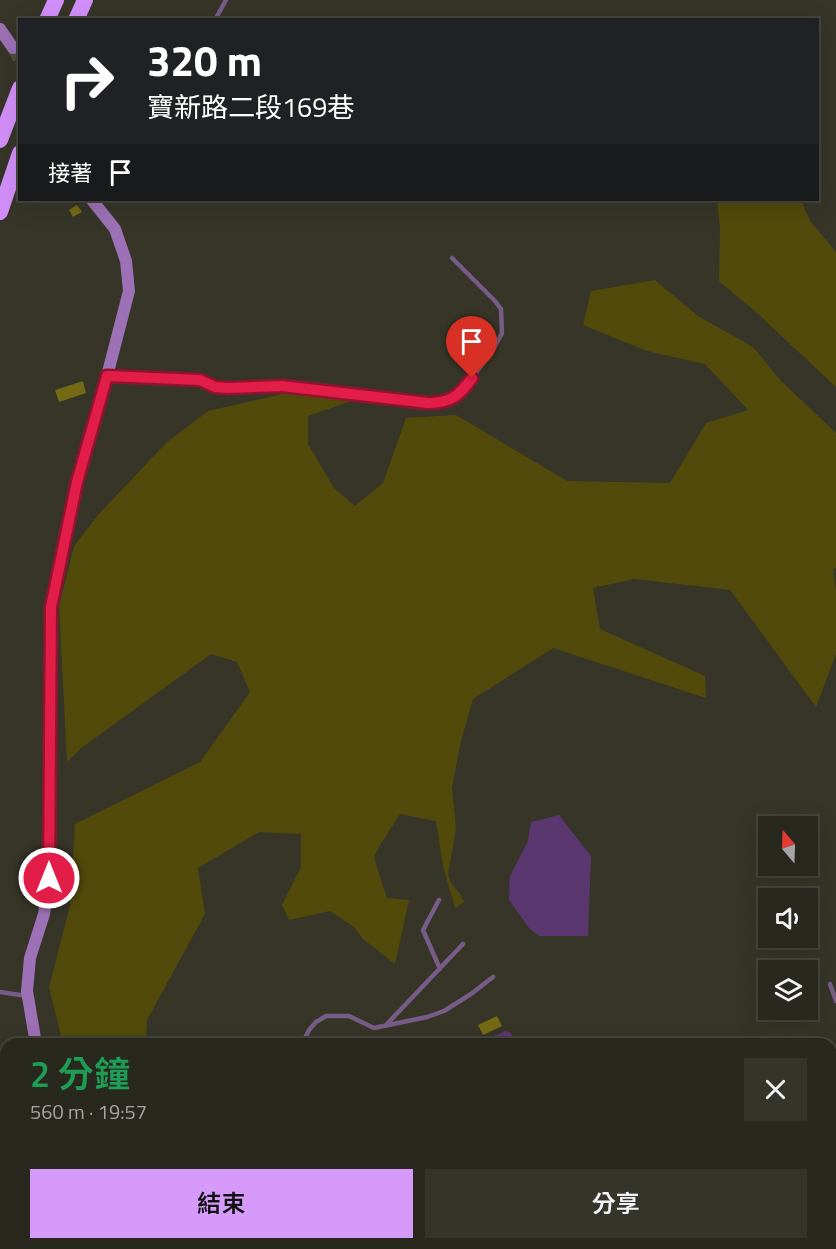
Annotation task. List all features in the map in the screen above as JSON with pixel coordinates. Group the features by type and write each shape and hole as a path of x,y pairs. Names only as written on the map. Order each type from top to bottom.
{"highway":[{"path":"48,18 56,0"},
{"path":"77,18 85,0"},
{"path":"0,140 18,92"},
{"path":"0,212 18,159"}],"street":[{"path":"0,29 13,48"},
{"path":"35,1038 27,996 30,958 44,914 49,878 51,607 77,482 129,291 126,261 115,229 93,201"}],"lane":[{"path":"216,18 226,0"},
{"path":"107,376 200,380 215,387 228,388 282,386 416,402 447,401 462,392 493,350 502,333 501,309 452,258"},
{"path":"439,900 423,930 440,969"},
{"path":"386,1026 463,944"},
{"path":"305,1038 316,1022 326,1016 349,1016 374,1028 427,1017 444,1011 493,977"},
{"path":"830,984 836,1002"},
{"path":"0,992 27,996"}],"shaded area":[{"path":"717,201 801,201 810,221 836,252 836,387 719,281 720,227"},
{"path":"655,280 698,316 753,347 781,381 836,433 836,568 833,569 836,592 836,654 816,707 730,590 634,579 593,588 600,629 705,676 706,698 553,648 473,699 461,741 452,787 456,829 448,875 464,902 455,908 443,866 436,821 400,814 374,858 387,898 409,900 395,964 363,939 354,927 330,911 289,920 282,905 301,867 301,834 259,832 198,868 205,914 147,1020 146,1038 62,1038 49,987 70,906 75,824 200,762 250,692 237,662 211,654 80,749 67,762 59,606 74,546 98,515 167,442 208,411 295,391 363,397 308,416 308,444 334,488 355,506 383,483 406,418 456,415 567,481 670,483 706,423 748,410 705,364 647,351 583,325 591,291"},
{"path":"559,815 591,856 588,936 539,936 529,928 509,900 510,876 528,841 531,822"},
{"path":"506,1031 511,1033 512,1038 491,1038"}],"building":[{"path":"77,205 82,212 73,217 69,210"},
{"path":"83,381 86,393 59,402 55,390"},
{"path":"497,1016 502,1026 483,1035 478,1025"}],"tunnel":[{"path":"13,48 18,57"}],"route":[{"path":"49,878 51,607 77,482 107,376 200,380 215,387 228,388 282,386 428,403 447,401 462,392 472,378"}]}
